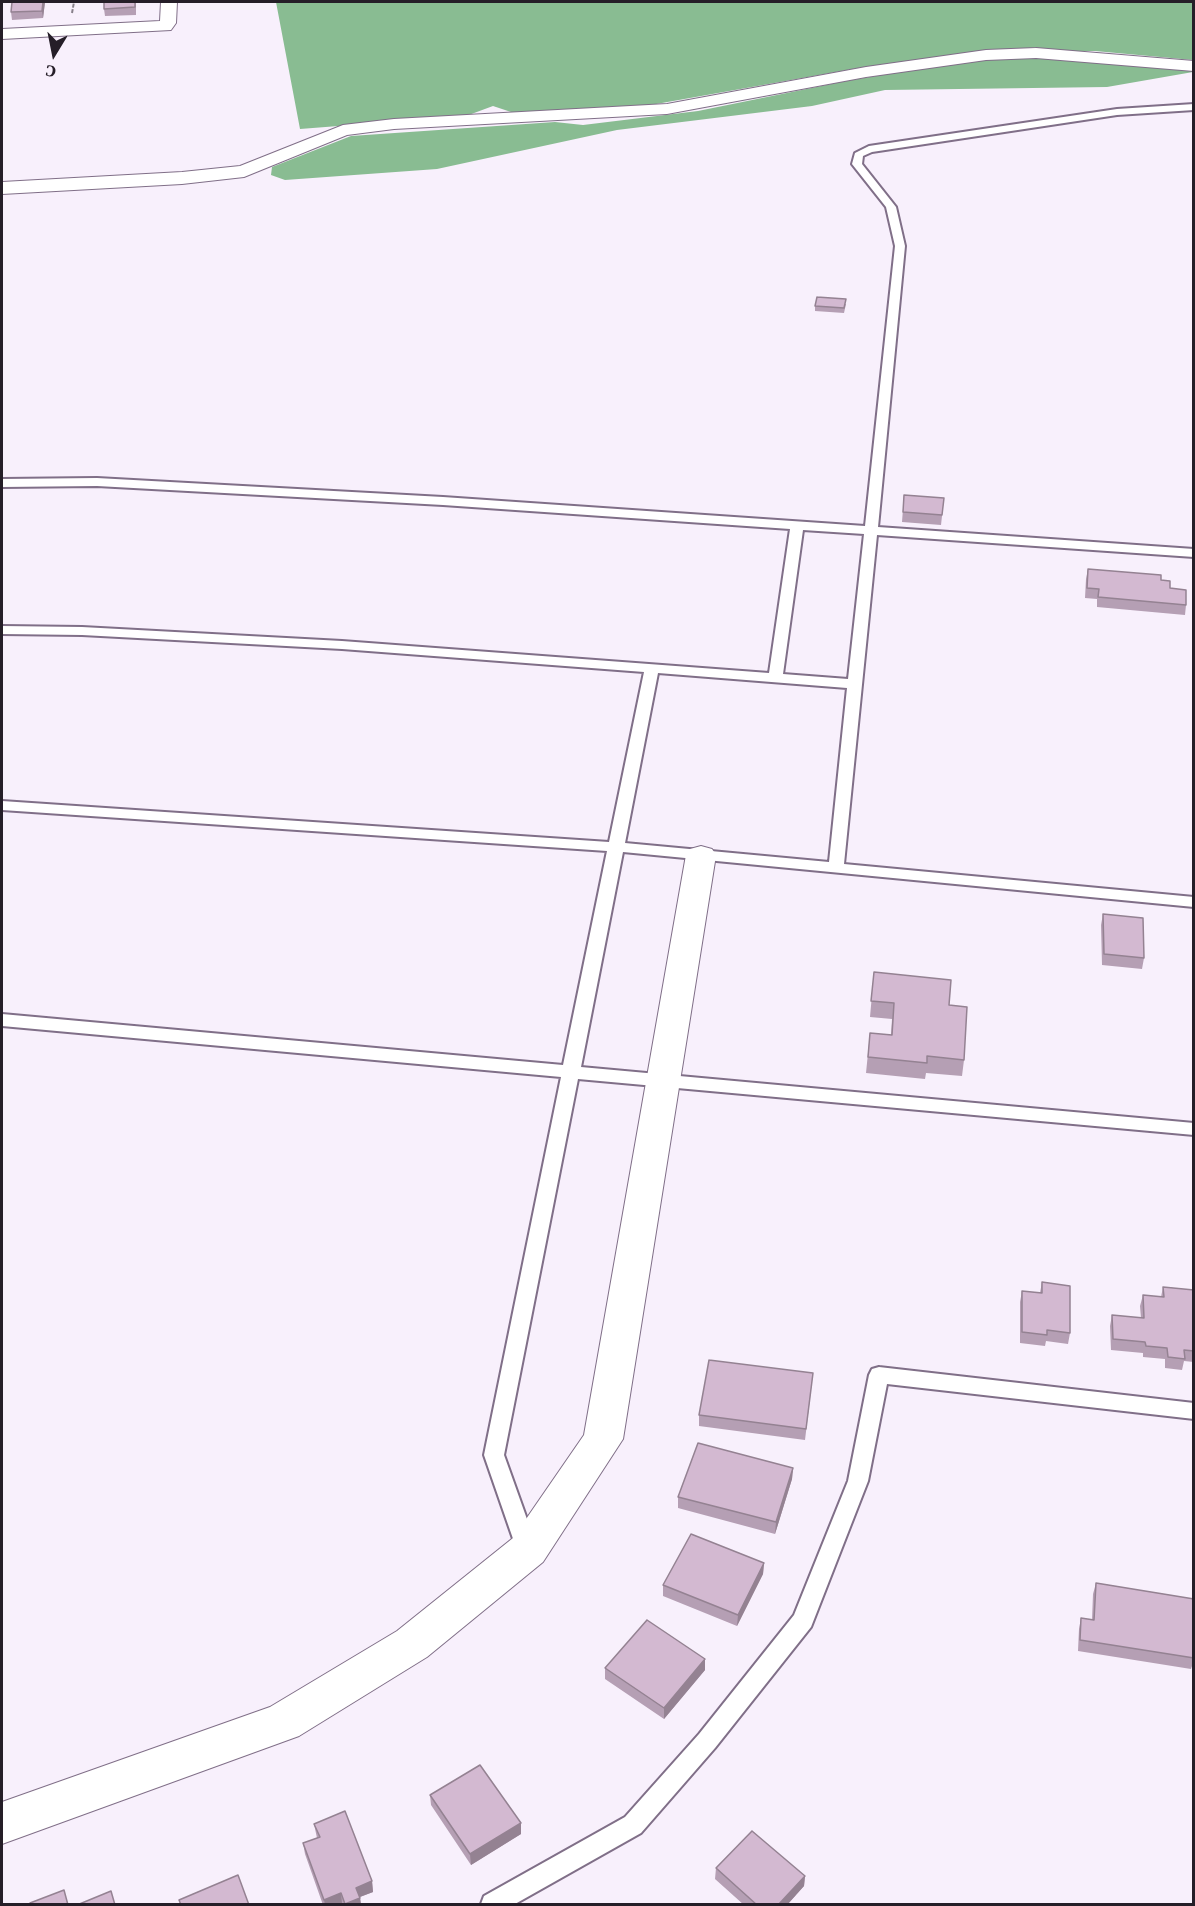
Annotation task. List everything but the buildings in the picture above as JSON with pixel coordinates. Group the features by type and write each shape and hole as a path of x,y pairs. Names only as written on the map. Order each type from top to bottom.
{"street":[{"path":"2,34 165,26 168,23 169,2"},
{"path":"2,188 183,178 244,171 343,130 394,124 667,110 866,72 986,55 1081,56 1194,66"},
{"path":"2,1823 284,1722 412,1644 528,1550 603,1439 701,855"}],"lane":[{"path":"836,868 900,246 891,207 857,164 858,155 869,149 1117,112 1194,107"},
{"path":"2,483 108,482 443,501 1194,552"},
{"path":"776,677 797,525"},
{"path":"2,630 342,645 855,684"},
{"path":"528,1550 494,1455 652,668"},
{"path":"2,805 615,848 1194,902"},
{"path":"2,1020 1194,1129"},
{"path":"493,1905 633,1825 707,1741 803,1620 858,1481 879,1375 1194,1411"}],"green space":[{"path":"276,2 1193,2 1193,60 1095,51 981,51 864,67 645,106 520,115 493,106 466,116 300,129"},
{"path":"1044,57 1193,68 1193,72 1107,87 885,90 812,106 617,130 437,169 285,180 271,175 272,167 351,136 555,122 583,125 698,111 846,81 971,60"}]}
